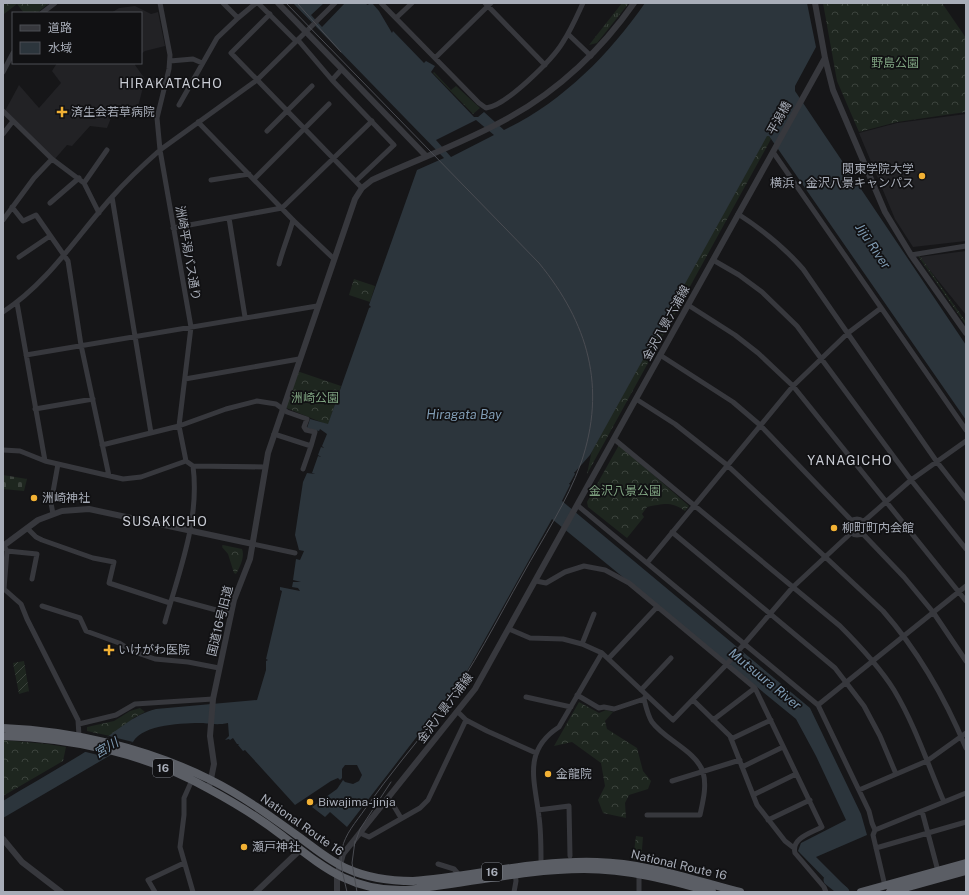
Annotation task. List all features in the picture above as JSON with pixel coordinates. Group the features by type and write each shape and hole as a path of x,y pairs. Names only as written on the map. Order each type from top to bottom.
{"highway":[{"name":"National Route 16","path":"3,728 79,736 124,747 172,763 211,780 260,809 339,865 365,876 396,881 413,881 516,872 586,869 639,874 712,892"},
{"name":"National Route 16","path":"3,736 45,739 91,746 143,760 208,788 256,817 300,850 337,875 371,887 385,890 423,890 573,862 624,864 667,873 740,892"},
{"path":"887,889 966,863"},
{"path":"861,892 887,889 966,871"}],"street":[{"path":"43,12 55,3"},
{"path":"160,3 170,61 193,59 202,63"},
{"path":"222,3 238,18"},
{"path":"179,105 220,33 257,3 297,41 394,145 356,181"},
{"path":"278,3 426,156"},
{"path":"3,312 17,303 42,282 65,256 112,197 160,150 257,80 335,3"},
{"path":"381,3 479,103 486,108 493,106 519,89 544,65 563,43 583,3"},
{"path":"396,18 412,3"},
{"path":"270,14 231,53 362,188 372,180 496,124 536,100 573,73 619,24 634,3"},
{"path":"815,3 825,58 833,90 880,198 896,231 911,255 966,333"},
{"path":"435,58 488,4 544,65"},
{"path":"568,34 590,56"},
{"path":"3,72 5,62 12,54"},
{"name":"平潟橋","path":"774,150 825,58"},
{"name":"洲崎平潟バス通り","path":"170,61 157,118 160,150 191,327 179,426 186,461"},
{"path":"332,80 342,69"},
{"path":"149,82 165,86"},
{"path":"267,131 286,110 312,86"},
{"path":"254,179 329,104"},
{"path":"3,111 52,160 84,183 99,213"},
{"path":"3,134 13,121"},
{"path":"173,228 282,208 372,121"},
{"path":"198,122 293,220 333,258"},
{"path":"84,183 107,150"},
{"path":"774,150 966,430"},
{"name":"金沢八景六浦線","path":"337,892 337,875 343,854 476,689 774,150"},
{"path":"4,217 52,160"},
{"path":"211,180 249,174"},
{"path":"50,203 79,178"},
{"name":"国道16号旧道","path":"211,780 214,764 210,723 212,702 236,594 247,568 253,544 265,467 282,408 350,209 362,188"},
{"path":"112,197 151,433"},
{"path":"12,206 24,221 36,215 68,261 81,345 109,476"},
{"path":"738,214 762,229 791,255 803,269 937,462 966,499"},
{"path":"229,218 245,317"},
{"path":"279,264 285,240 288,237 293,220"},
{"path":"19,257 50,236"},
{"path":"911,255 966,246"},
{"path":"713,260 738,275 778,307 797,326 911,480 966,549"},
{"path":"17,303 45,460"},
{"path":"688,305 735,335 758,353 793,386 966,601"},
{"path":"26,355 317,306"},
{"path":"647,563 793,386 820,358 848,333 881,308"},
{"path":"660,355 733,402 760,425 852,522"},
{"path":"185,379 299,359"},
{"path":"36,409 93,399"},
{"path":"636,399 675,424 727,465 883,611 904,635 926,668 964,735 966,748"},
{"path":"102,445 179,426 226,409 258,401 276,404 307,419 304,427 306,430 315,432 303,469"},
{"path":"274,434 311,446"},
{"path":"614,438 840,626 872,660 894,689 911,723 944,802"},
{"path":"863,522 911,480 966,441"},
{"path":"3,450 20,451 58,464 123,479 141,477 186,461 192,466 265,467"},
{"path":"54,514 52,503 58,464"},
{"path":"165,622 191,530 194,501 192,466"},
{"path":"576,508 647,563 742,645 818,705 869,811 875,830 873,835 887,889"},
{"path":"79,736 79,724 21,604 3,589 5,548 27,528 38,520 54,514 89,509 294,553"},
{"path":"851,533 849,528 852,522 859,520 863,522"},
{"path":"851,533 856,535 862,533 865,529 863,522"},
{"path":"27,528 36,538 93,558 114,562 109,583 171,600 231,614"},
{"path":"672,532 822,656 846,681 864,706 880,736 896,774"},
{"path":"645,697 673,720 728,663 770,612 793,587 851,533"},
{"path":"862,533 904,577 933,612 966,661"},
{"path":"5,548 38,554 32,579"},
{"path":"536,581 546,583 565,572 584,566 605,570 629,583 728,663 755,688 810,800 822,828 795,842 794,848 795,853 824,887 826,892"},
{"path":"818,705 872,660 966,586"},
{"path":"42,606 80,618 86,631 119,643 132,651 155,659 188,662 219,668"},
{"path":"609,658 657,607"},
{"path":"582,644 594,614"},
{"path":"509,629 530,638 563,639 582,644 602,653 609,658 641,690 645,697 652,722 686,751 703,772 705,789 700,815 647,815"},
{"path":"541,860 538,810 532,769 536,753 548,734 559,727 602,653"},
{"path":"641,690 671,658"},
{"path":"713,720 755,688"},
{"path":"578,695 599,708 604,707 614,709 645,697"},
{"path":"526,697 571,706"},
{"path":"693,700 731,739 756,805 785,841 794,848"},
{"path":"79,724 116,715 136,704 212,702"},
{"path":"458,712 466,720 536,753"},
{"path":"360,833 369,837 420,808 428,800 466,720"},
{"path":"731,739 771,720"},
{"path":"859,790 927,761 964,735"},
{"path":"742,767 783,747"},
{"path":"672,781 740,760"},
{"path":"753,795 796,774"},
{"path":"192,780 184,798 184,815 180,847 193,892"},
{"path":"208,788 211,780"},
{"path":"875,830 966,793"},
{"path":"389,798 401,818"},
{"path":"768,820 810,800"},
{"path":"538,810 569,806 570,856"},
{"path":"922,811 938,871"},
{"path":"876,848 966,822"},
{"path":"3,839 22,862 61,892"},
{"path":"256,892 300,850"},
{"path":"155,892 148,880 184,863"},
{"path":"438,864 454,870 460,876"},
{"path":"514,892 516,872"},
{"path":"639,874 639,892"}],"shaded area":[{"path":"135,6 151,14 158,12 165,46 145,51 142,53 142,12 113,12 119,8"},
{"name":"済生会若草病院","path":"56,64 136,64 145,79 136,115 123,111 113,113 107,128 90,126 72,146 67,145 54,160 5,111 19,85 39,108 61,83 52,71"},
{"name":"関東学院大学 横浜・金沢八景キャンパス","path":"966,114 966,241 913,247 895,219 859,133 897,123"},
{"path":"966,251 966,315 919,257"}],"green space":[{"path":"3,3 49,3 38,12 23,12 17,4 4,14"},
{"path":"622,3 629,3 597,43 589,45"},
{"name":"野島公園","path":"823,3 942,3 966,38 966,112 897,122 859,132 837,81"},
{"path":"434,72 451,90 456,86 480,108 473,114 433,73"},
{"path":"765,135 768,135 771,139 587,474 593,445"},
{"path":"919,255 966,322 966,325 918,256"},
{"path":"354,279 375,286 370,302 349,295"},
{"name":"洲崎公園","path":"297,371 341,386 328,425 284,407"},
{"name":"金沢八景公園","path":"619,445 689,506 685,511 667,504 647,507 642,514 644,517 627,538 588,507 587,502"},
{"path":"3,475 27,479 24,491 3,489"},
{"path":"223,545 242,549 242,559 236,574 234,573 228,554 222,547"},
{"path":"24,661 29,691 19,694 13,663"},
{"path":"579,702 599,713 606,710 613,712 605,721 607,729 637,748 643,771 651,781 648,789 629,795 625,803 626,818 603,813 598,800 605,786 601,763 572,742 554,746"},
{"path":"140,708 145,712 135,717 110,736 87,731 87,727 114,721 130,711"},
{"path":"3,740 66,747 63,761 3,796"},
{"path":"636,836 643,837 641,861 633,859"}],"water":[{"path":"293,3 366,3 367,5 372,3 379,11 392,33 393,31 424,63 426,61 435,66 431,72 474,117 478,117 484,112 504,130 545,106 582,76 616,41 645,3 807,3 816,47 795,86 795,91 966,345 966,420 769,136 767,136 590,455 574,472 575,474 569,483 570,485 562,501 810,708 861,814 867,835 816,857 847,888 836,890 798,851 801,843 846,820 816,756 796,719 552,519 466,673 347,827 330,812 325,817 312,807 337,789 343,780 353,784 359,781 362,775 357,765 345,765 342,769 342,778 340,780 338,778 331,781 295,805 245,750 243,751 233,738 230,740 225,740 229,736 228,723 185,723 145,731 133,742 3,818 3,801 103,740 139,715 156,709 257,700 266,670 266,661 268,660 266,659 282,591 280,590 280,587 300,591 298,588 292,587 293,582 301,582 293,580 296,559 300,560 304,551 299,550 295,535 303,482 307,473 315,474 312,473 318,456 321,457 318,455 321,447 324,448 322,446 327,434 320,429 319,431 307,428 310,419 328,424 369,308 371,307 369,305 417,170 444,158"}],"pier":[{"path":"324,3 345,3 322,27 311,15"},
{"path":"476,120 494,135 451,157 436,140"},
{"path":"109,736 133,742 106,757 82,751"}],"waterway":[{"name":"Mutsuura River","path":"829,880 844,892"}],"tram line":[{"path":"286,3 539,263 556,286 570,309 581,333 588,357 592,382 592,408 589,435 581,463 569,492 464,678 442,710 348,833 343,844 341,854 342,870 347,892"},
{"path":"297,3 341,52"},
{"path":"354,846 360,829 391,782"},
{"path":"355,841 352,863 357,892"}],"place":[{"name":"済生会若草病院","path":"62,112"},
{"name":"関東学院大学 横浜・金沢八景キャンパス","path":"922,176"},
{"name":"洲崎神社","path":"34,498"},
{"name":"柳町町内会館","path":"834,528"},
{"name":"いけがわ医院","path":"109,650"},
{"name":"金龍院","path":"548,774"},
{"name":"Biwajima-jinja","path":"310,802"},
{"name":"瀬戸神社","path":"244,847"}],"district":[{"name":"HIRAKATACHO","path":"171,83"},
{"name":"YANAGICHO","path":"850,460"},
{"name":"SUSAKICHO","path":"165,521"}],"water label":[{"name":"Jijū River","path":"873,246"},
{"name":"Hiragata Bay","path":"464,414"},
{"name":"宮川","path":"106,748"}]}
